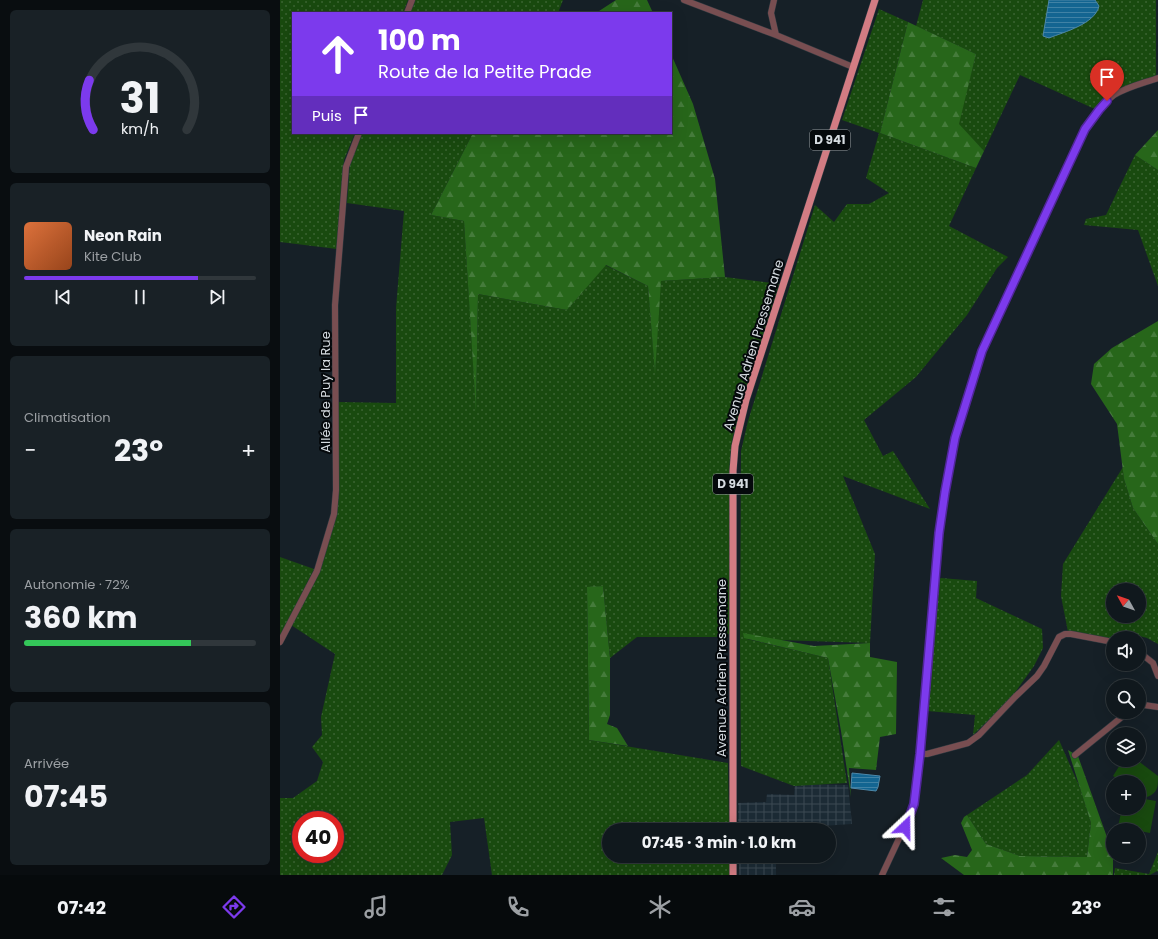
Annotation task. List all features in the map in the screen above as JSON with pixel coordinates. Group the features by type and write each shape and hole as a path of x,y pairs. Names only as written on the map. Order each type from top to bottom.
{"main road":[{"name":"D 941","path":"853,68 875,0"},
{"name":"Avenue Adrien Pressemane","path":"733,823 733,471 736,446 746,400 853,68"},
{"path":"733,863 733,875"}],"street":[{"path":"407,12 412,0"},
{"path":"684,0 853,68"},
{"path":"774,0 771,13 776,36"},
{"path":"882,875 914,804 920,754 939,533 945,492 955,438 982,351 1085,129 1099,110 1114,95 1126,89 1158,78"},
{"name":"Allée de Puy la Rue","path":"280,642 317,571 334,514 336,490 335,304 346,167 359,134"},
{"path":"920,754 927,754 968,743 979,735 1037,676 1044,666 1056,640 1062,635 1071,634 1106,641"},
{"path":"1146,658 1153,663 1158,676"},
{"path":"1146,705 1158,707"},
{"path":"1075,755 1119,719"}],"shaded area":[{"path":"795,784 848,785 852,824 738,823 738,803 766,802 767,794 794,795"},
{"path":"739,863 776,863 776,875 739,875"}],"green space":[{"path":"280,0 408,0 403,12 292,12 292,134 355,134 344,160 337,249 280,242"},
{"path":"415,0 563,0 558,12 410,12"},
{"path":"616,0 647,0 653,12 598,12"},
{"path":"923,0 1156,0 1156,77 1113,92 1097,110 1020,75 984,151 958,124 976,54 916,26"},
{"path":"879,9 908,22 880,133 976,168 949,226 1008,257 997,268 967,315 916,377 864,420 883,456 893,451 930,509 843,476 875,554 870,643 747,639 828,658 847,783 794,786 741,766 741,451 748,421 815,205 834,222 847,204 869,204 889,193 866,178 879,133 842,120"},
{"path":"908,22 976,54 959,124 984,151 976,168 880,133"},
{"path":"672,56 693,104 715,179 725,277 661,281 655,374 648,286 606,265 567,310 478,294 476,412 464,221 431,215 472,134 672,134"},
{"path":"1158,130 1158,170 1135,155"},
{"path":"362,134 472,134 431,215 464,221 476,405 478,294 567,310 605,265 648,286 655,370 660,281 725,277 779,284 733,436 730,458 729,634 723,637 637,637 610,658 603,586 587,588 589,740 728,763 729,823 602,823 602,863 729,863 729,875 492,875 484,818 450,822 452,855 442,875 280,875 280,798 293,798 317,781 323,762 312,747 322,735 321,717 335,654 291,625 319,571 337,513 338,402 396,403 396,308 404,211 347,203 350,164"},
{"path":"1135,155 1158,170 1158,286 1138,230 1084,225 1086,219 1106,215"},
{"path":"1158,321 1158,544 1133,508 1124,479 1117,424 1091,384 1094,364 1112,348"},
{"path":"1123,467 1124,479 1133,508 1158,544 1158,644 1146,638 1146,631 1106,631 1106,639 1068,632 1061,596 1063,564"},
{"path":"280,557 314,569 280,637"},
{"path":"941,578 977,581 976,598 1042,629 1043,648 1034,666 1011,698 973,735 975,715 927,711 938,580"},
{"path":"603,586 610,658 610,715 607,724 617,728 628,746 589,740 587,587"},
{"path":"743,633 814,646 870,643 870,657 897,662 896,734 880,737 876,770 849,768 851,797 828,658 744,638"},
{"path":"1059,740 1080,788 1091,823 1087,857 1020,856 986,844 967,815 1027,775"},
{"path":"1068,750 1078,756 1106,834 1106,863 1113,863 1113,875 964,875 941,858 955,855 967,857 972,850 961,823 967,815 986,844 1020,856 1087,857 1091,823"},
{"path":"1119,767 1146,767 1158,776 1157,789 1153,794 1147,797 1146,775 1114,775"},
{"path":"1146,799 1156,801 1150,833 1146,832 1146,823 1119,823 1121,815 1146,815"},
{"path":"1158,852 1158,872 1157,871 1150,875 1114,875 1115,868 1149,874"}],"water":[{"path":"1049,0 1095,0 1099,6 1092,18 1070,30 1049,38 1043,36"},
{"path":"852,773 880,776 876,791 851,788"}],"route":[{"path":"905,827 914,804 920,754 939,533 955,438 982,351 1085,129 1107,101"}]}
